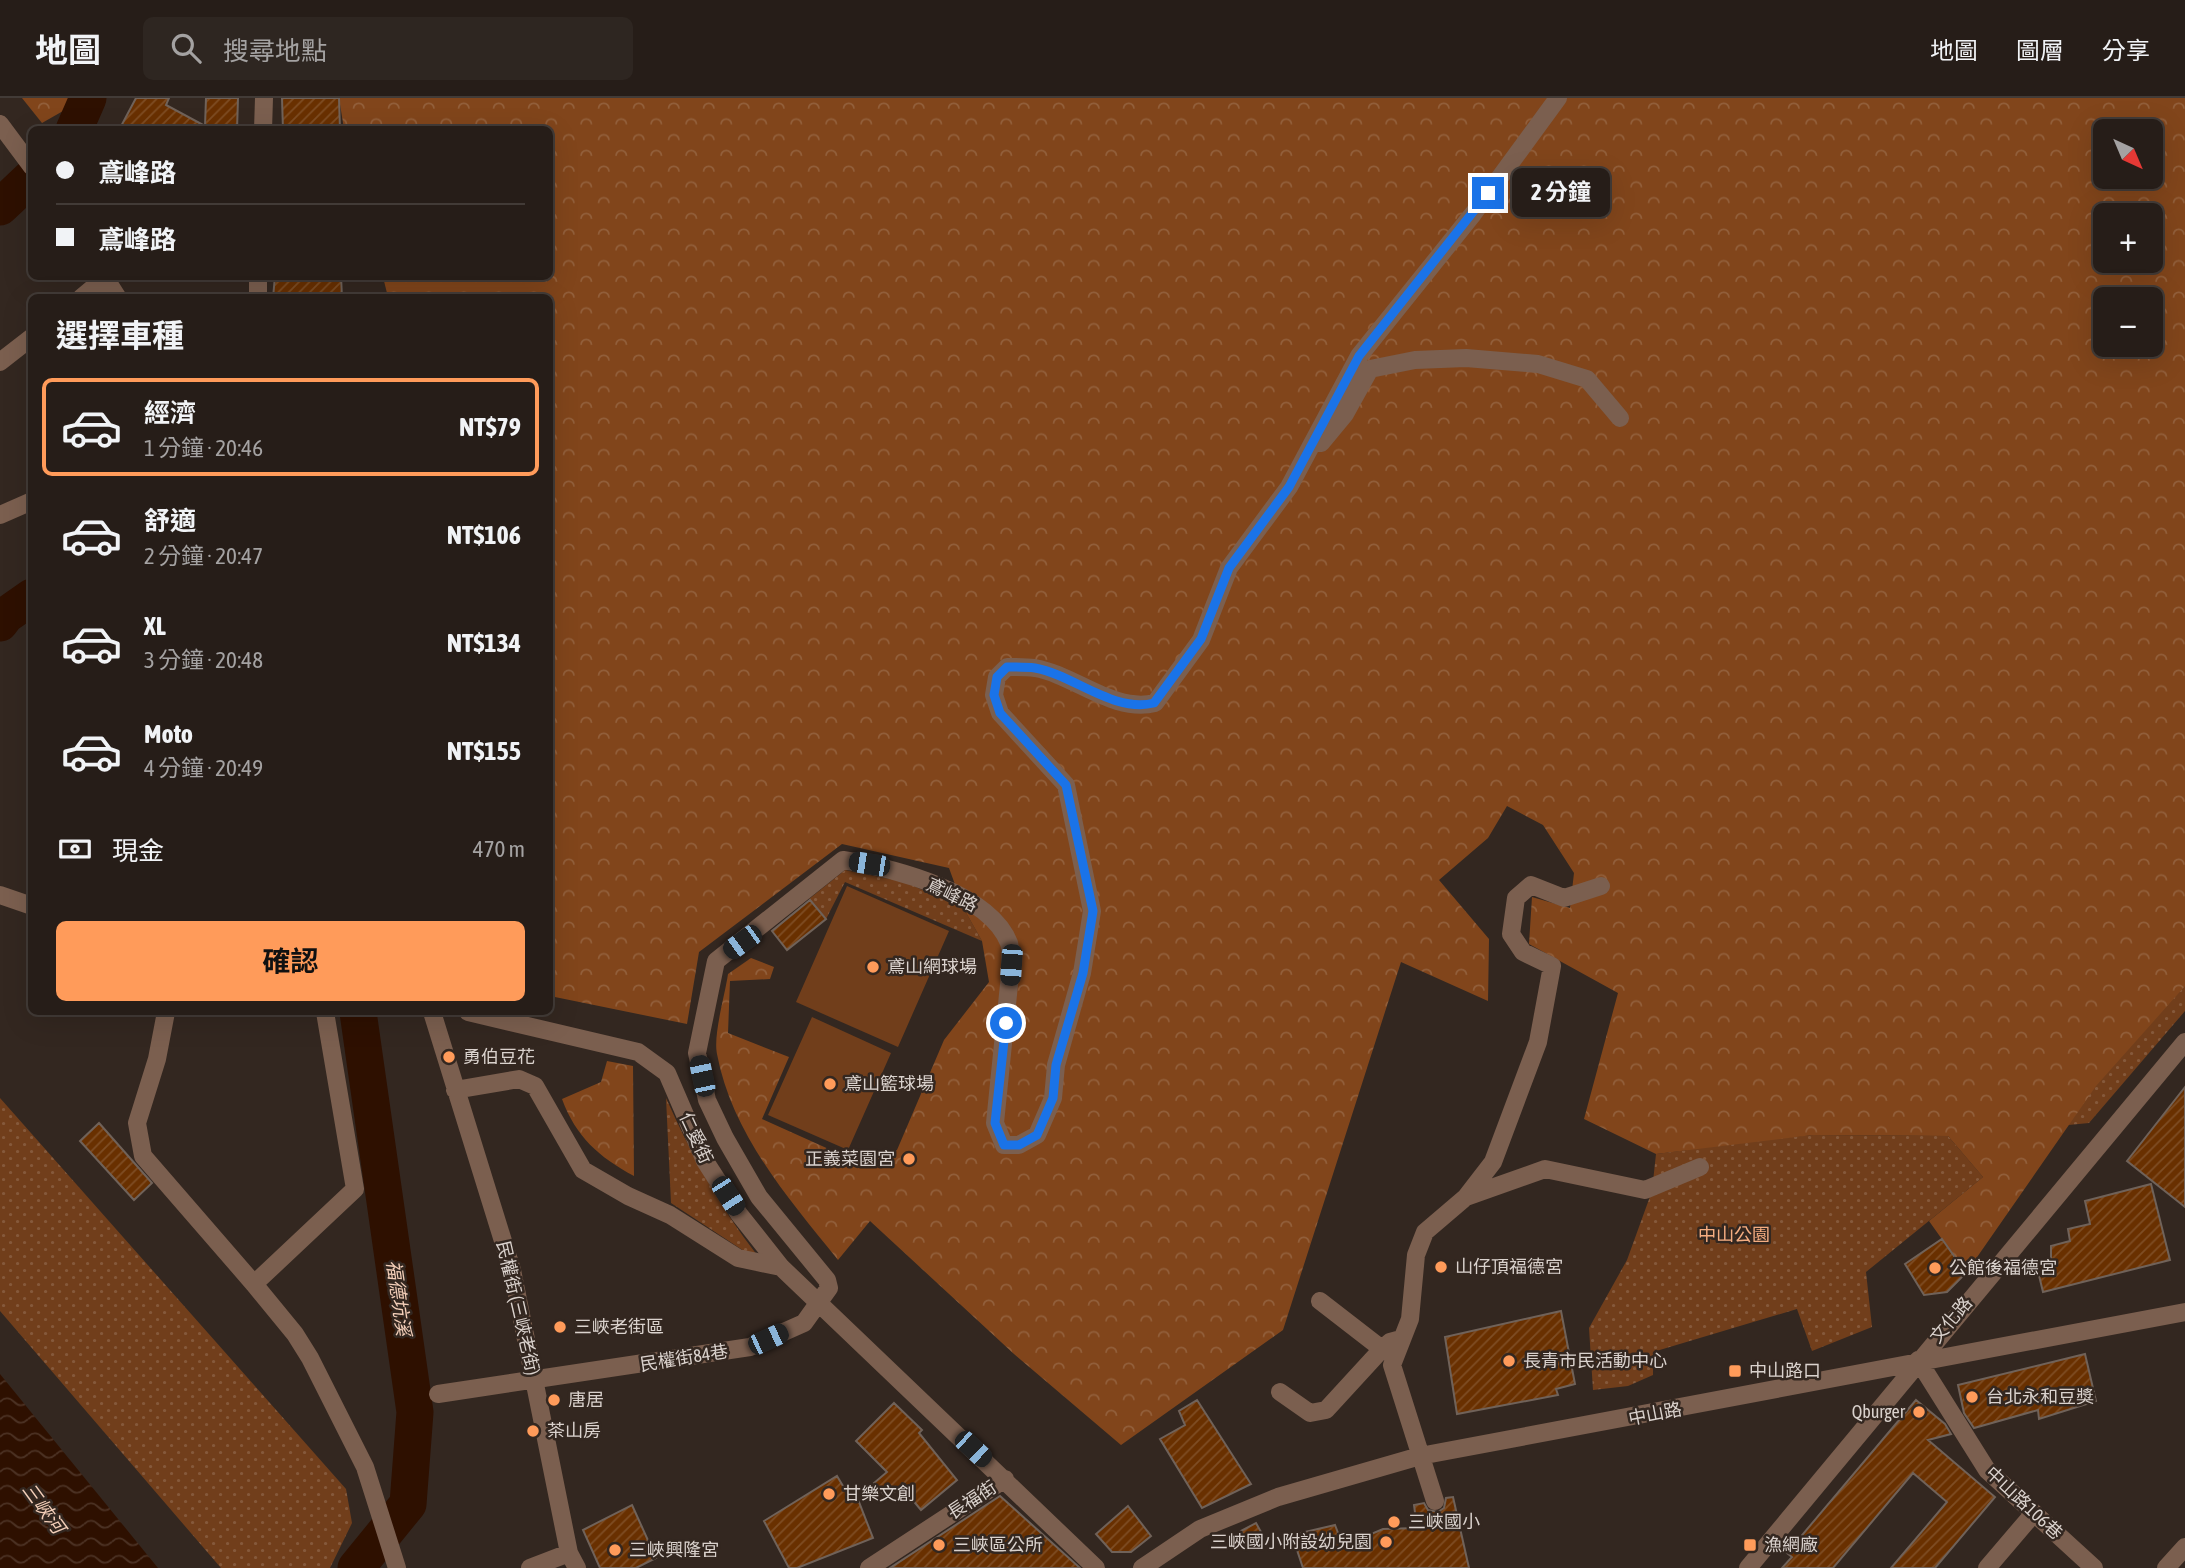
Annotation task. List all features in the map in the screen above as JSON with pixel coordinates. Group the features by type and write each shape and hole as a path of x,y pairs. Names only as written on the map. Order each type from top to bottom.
{"street":[{"path":"262,126 264,98"},
{"name":"鳶峰路","path":"818,1304 829,1288 827,1280 759,1198 724,1138 708,1100 697,1053 716,961 843,860 906,873 983,910 999,926 1010,945 1008,1000 995,1123 1004,1145 1019,1145 1037,1135 1053,1098 1056,1065 1083,973 1093,911 1066,785 1000,713 994,695 997,677 1007,667 1036,668 1119,701 1140,707 1154,703 1201,639 1229,568 1296,472 1359,356 1473,214 1558,98"},
{"path":"0,124 28,161"},
{"path":"86,294 102,280"},
{"path":"0,362 28,340"},
{"path":"1296,472 1345,414 1370,369 1415,360 1466,358 1538,364 1587,379 1620,418"},
{"path":"0,515 28,502"},
{"path":"1435,1501 1392,1365 1410,1319 1416,1255 1425,1232 1466,1197 1493,1162 1538,1042 1552,966 1523,952 1511,934 1516,898 1531,885 1564,898 1601,886"},
{"path":"0,894 28,904"},
{"path":"165,1015 157,1059 137,1123 143,1156 254,1284 295,1334 310,1358 365,1467 397,1566"},
{"path":"254,1284 355,1189 326,1015"},
{"name":"民權街 (三峽老街)","path":"433,1015 512,1270 573,1560"},
{"name":"仁愛街","path":"481,1015 638,1052 667,1073 705,1161 739,1214 780,1268 1096,1568"},
{"name":"文化路","path":"1748,1568 1918,1360 2178,1061 2185,1042"},
{"path":"455,1090 519,1079 535,1086 583,1170 670,1216 738,1258 780,1268"},
{"path":"1466,1197 1545,1169 1645,1190 1700,1167"},
{"path":"1320,1301 1382,1349"},
{"name":"民權街84巷","path":"438,1394 534,1377 657,1363 750,1348 804,1323 818,1304"},
{"name":"中山路","path":"1142,1568 1200,1529 1278,1497 1420,1457 1640,1417 1918,1360 2185,1312"},
{"path":"1280,1392 1310,1413 1326,1410 1382,1349 1401,1339"},
{"name":"中山路106巷","path":"1918,1360 1987,1470 2094,1568"},
{"name":"長福街","path":"869,1568 1004,1479"},
{"path":"1987,1568 2034,1513"},
{"path":"2166,1568 2185,1547"},
{"path":"530,1568 573,1560"}],"green space":[{"path":"22,98 69,98 63,111 42,123"},
{"path":"339,98 2185,98 2185,986 2096,1086 1966,1273 1929,1221 1983,1177 1948,1136 1813,1135 1656,1154 1584,1119 1618,993 1529,944 1532,897 1570,908 1574,873 1543,825 1507,806 1488,838 1439,880 1489,939 1488,1001 1401,962 1283,1330 1121,1445 1014,1354 870,1221 838,1260 764,1164 735,1111 724,1083 716,1046 728,974 751,958 774,967 770,979 730,981 728,1033 789,1057 762,1119 862,1164 897,1150 944,1040 989,982 982,941 964,909 949,868 842,844 699,952 687,1024 553,997 553,294 387,294 384,280 553,280 553,126 344,126"},
{"name":"中山公園","path":"2185,812 2185,1011 2089,1123 1997,1132 1845,1119 1781,1138 1813,1135 1948,1136 1983,1177 1866,1272 1872,1327 1812,1351 1797,1309 1653,1352 1653,1375 1628,1386 1593,1390 1589,1328 1627,1260 1652,1191 1656,1154 1687,1150"},
{"path":"845,870 905,882 964,909 982,941 845,882 826,919 809,899"},
{"name":"鳶山網球場","path":"847,886 949,931 898,1047 796,1002"},
{"name":"鳶山籃球場","path":"812,1017 891,1053 848,1150 768,1115"},
{"path":"607,1061 633,1066 634,1176 590,1145 574,1124 562,1099 601,1082"},
{"path":"0,1098 346,1489 352,1523 330,1568 221,1568 0,1311"},
{"path":"666,1098 707,1179 730,1218 757,1255 750,1255 671,1203"}],"water":[{"name":"三峽河","path":"0,1374 158,1568 0,1568"}],"building":[{"path":"136,98 169,98 166,105 205,126 121,126"},
{"path":"206,98 238,98 237,126 205,126"},
{"path":"282,98 339,98 340,126 283,126"},
{"path":"275,280 341,280 342,294 273,294"},
{"path":"810,900 826,919 787,950 772,931"},
{"path":"2185,1087 2185,1207 2127,1161"},
{"path":"99,1123 152,1183 134,1200 80,1141"},
{"path":"2151,1184 2170,1260 2043,1292 2036,1263 2051,1259 2051,1246 2070,1241 2068,1229 2090,1224 2085,1201"},
{"name":"公館後福德宮","path":"1942,1239 1966,1273 1947,1292 1924,1295 1905,1264"},
{"name":"長青市民活動中心","path":"1561,1311 1575,1384 1556,1389 1558,1395 1457,1414 1445,1337"},
{"path":"2085,1354 2096,1401 2039,1419 2038,1410 1974,1428 1964,1413 1958,1385"},
{"path":"1197,1400 1251,1484 1202,1508 1160,1439 1185,1425 1179,1411"},
{"path":"1916,1400 1945,1424 1951,1434 1928,1440 1995,1497 1935,1568 1891,1568 1947,1502 1913,1473 1833,1568 1782,1568 1792,1557 1787,1553"},
{"path":"894,1403 922,1430 919,1433 957,1480 921,1510 901,1486 887,1498 874,1483 887,1472 856,1441"},
{"name":"甘樂文創","path":"837,1476 852,1501 857,1497 873,1538 797,1568 789,1568 764,1521"},
{"path":"1000,1496 1080,1568 890,1568"},
{"path":"1453,1497 1469,1568 1303,1568 1292,1535 1335,1525 1343,1546 1383,1529 1417,1528 1414,1505 1424,1503 1428,1510 1438,1512 1444,1508 1446,1498"},
{"path":"632,1505 656,1558 636,1568 600,1568 583,1530"},
{"path":"1128,1506 1151,1536 1131,1552 1112,1552 1096,1534"},
{"path":"1256,1523 1266,1541 1251,1549 1241,1531"}],"waterway":[{"name":"福德坑溪","path":"76,126 88,98"},
{"name":"福德坑溪","path":"0,207 28,181"},
{"name":"福德坑溪","path":"0,623 6,615 28,600"},
{"name":"福德坑溪","path":"356,1568 408,1504 415,1412 358,1015"}],"place":[{"name":"鳶山網球場","path":"873,967"},
{"name":"勇伯豆花","path":"449,1057"},
{"name":"鳶山籃球場","path":"830,1084"},
{"name":"正義菜園宮","path":"909,1159"},
{"name":"山仔頂福德宮","path":"1441,1267"},
{"name":"公館後福德宮","path":"1935,1268"},
{"name":"三峽老街區","path":"560,1327"},
{"name":"長青市民活動中心","path":"1509,1361"},
{"name":"中山路口","path":"1735,1371"},
{"name":"台北永和豆獎","path":"1972,1397"},
{"name":"唐居","path":"554,1400"},
{"name":"Qburger","path":"1919,1412"},
{"name":"茶山房","path":"533,1431"},
{"name":"甘樂文創","path":"829,1494"},
{"name":"三峽國小","path":"1394,1522"},
{"name":"三峽國小附設幼兒園","path":"1386,1542"},
{"name":"三峽區公所","path":"939,1545"},
{"name":"漁網廠","path":"1750,1545"},
{"name":"三峽興隆宮","path":"615,1550"}],"route":[{"path":"1006,1023 995,1123 1004,1145 1019,1145 1037,1135 1053,1098 1056,1065 1083,973 1093,911 1066,785 1030,742 1000,713 994,695 997,677 1007,667 1036,668 1119,701 1140,707 1154,703 1201,639 1229,568 1289,487 1359,356 1488,193"}]}
